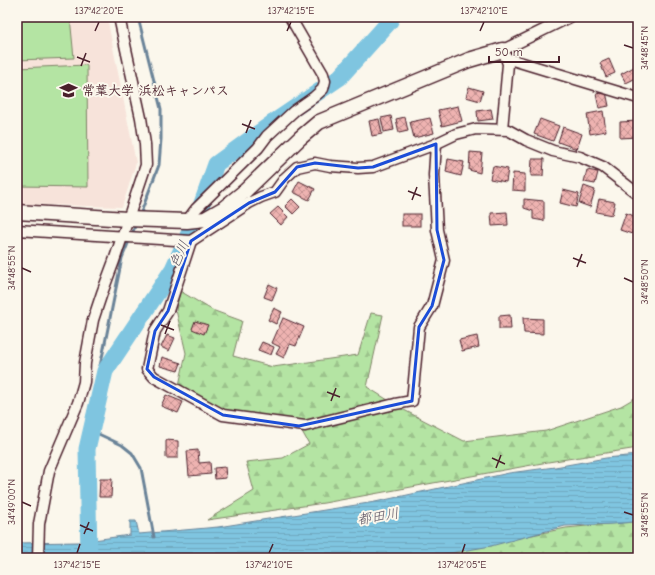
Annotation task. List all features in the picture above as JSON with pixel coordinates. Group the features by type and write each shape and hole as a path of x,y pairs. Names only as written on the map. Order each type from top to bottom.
{"street":[{"path":"38,558 39,524 49,471 78,403 84,382 85,363 93,320 146,165 145,144 141,118 119,17"},
{"path":"187,222 196,209 258,148 267,136 282,121 323,89 325,81 323,74 290,17"},
{"path":"17,212 187,222 205,219 224,208 245,191 300,138 319,122 470,60 505,54 570,17"},
{"path":"505,54 638,98"},
{"path":"502,129 508,64 505,54"},
{"path":"17,230 191,242 250,203 275,192 284,178 297,167 315,163 330,166 358,168 373,167 436,144 456,134 476,129 508,130 526,140 553,151 580,157 603,167 638,194"},
{"path":"191,242 168,311 155,331 147,369 154,377 222,415 305,426 412,401 419,327 432,306 444,260 437,230 434,175 436,144"}],"highlighted area":[{"path":"436,144 437,230 444,260 432,306 419,327 412,401 299,426 223,415 154,377 147,369 155,331 168,311 191,241 249,203 275,192 297,167 315,163 358,168 373,167"}],"shaded area":[{"name":"常葉大学 浜松キャンパス","path":"17,17 107,17 136,163 122,207 17,204"}],"green space":[{"path":"17,17 70,17 74,58 17,60"},
{"path":"87,65 88,187 17,186 17,68"},
{"path":"180,291 212,310 242,321 233,356 273,367 358,355 371,313 383,315 367,387 404,410 464,441 546,431 621,406 638,396 638,448 548,462 324,503 207,520 254,491 246,462 283,458 309,444 299,426 219,413 178,390 186,353 176,310"},
{"path":"638,521 638,558 422,558 566,528"}],"water":[{"name":"都田川","path":"638,455 638,520 614,524 565,526 491,546 421,558 17,558 17,543 79,542 130,535 130,521 136,521 139,534 218,527 375,502 509,473 606,458"}],"building":[{"path":"609,59 615,73 606,77 600,63"},
{"path":"634,67 638,77 626,83 621,74"},
{"path":"469,87 483,91 480,101 466,97"},
{"path":"606,92 609,106 599,108 596,94"},
{"path":"458,106 462,121 442,126 438,110"},
{"path":"491,109 493,119 478,121 477,111"},
{"path":"603,111 606,131 590,134 587,114"},
{"path":"391,116 394,130 384,132 381,118"},
{"path":"405,117 408,131 399,133 396,119"},
{"path":"430,118 434,133 414,138 410,122"},
{"path":"379,119 382,134 372,136 369,121"},
{"path":"540,119 559,126 553,141 534,134"},
{"path":"638,121 638,137 620,138 620,122"},
{"path":"563,127 582,134 577,149 558,142"},
{"path":"470,152 482,153 480,173 469,170"},
{"path":"448,159 464,162 461,176 446,172"},
{"path":"532,159 544,159 543,176 531,176"},
{"path":"493,166 508,169 506,182 490,179"},
{"path":"587,170 598,172 595,184 584,182"},
{"path":"513,173 525,174 525,191 512,190"},
{"path":"299,181 315,189 309,200 293,192"},
{"path":"584,186 595,190 590,207 579,203"},
{"path":"563,190 579,194 576,207 560,203"},
{"path":"292,199 300,207 293,214 285,206"},
{"path":"524,199 544,201 544,221 533,219 533,211 524,208"},
{"path":"599,199 615,202 612,215 596,212"},
{"path":"278,207 288,217 281,225 270,214"},
{"path":"507,212 508,225 492,226 491,213"},
{"path":"626,213 637,217 632,234 620,230"},
{"path":"402,214 420,214 420,226 402,226"},
{"path":"269,284 277,288 272,300 264,297"},
{"path":"274,308 282,312 276,324 268,320"},
{"path":"510,315 511,329 499,329 499,316"},
{"path":"283,318 304,327 296,346 290,344 284,358 276,354 280,347 272,343"},
{"path":"523,318 543,319 543,334 524,333"},
{"path":"195,321 208,325 204,334 192,329"},
{"path":"167,335 175,338 169,351 161,347"},
{"path":"477,336 479,347 462,351 459,340"},
{"path":"262,342 274,347 271,355 258,350"},
{"path":"162,357 181,363 178,371 160,366"},
{"path":"166,395 183,402 178,413 161,406"},
{"path":"166,440 178,441 178,458 166,458"},
{"path":"198,450 199,463 210,462 211,474 189,476 187,451"},
{"path":"225,467 226,478 215,479 214,468"},
{"path":"100,479 112,479 111,497 99,497"}],"waterway":[{"path":"138,17 161,109 159,165 140,215"},
{"name":"色川","path":"89,558 87,449 105,371 173,269 200,209 216,164 271,124 339,78 392,17"},
{"path":"136,224 122,258 103,353 87,420 90,430 122,445 132,453 141,468 154,537"}],"place":[{"name":"常葉大学 浜松キャンパス","path":"69,90"}]}
